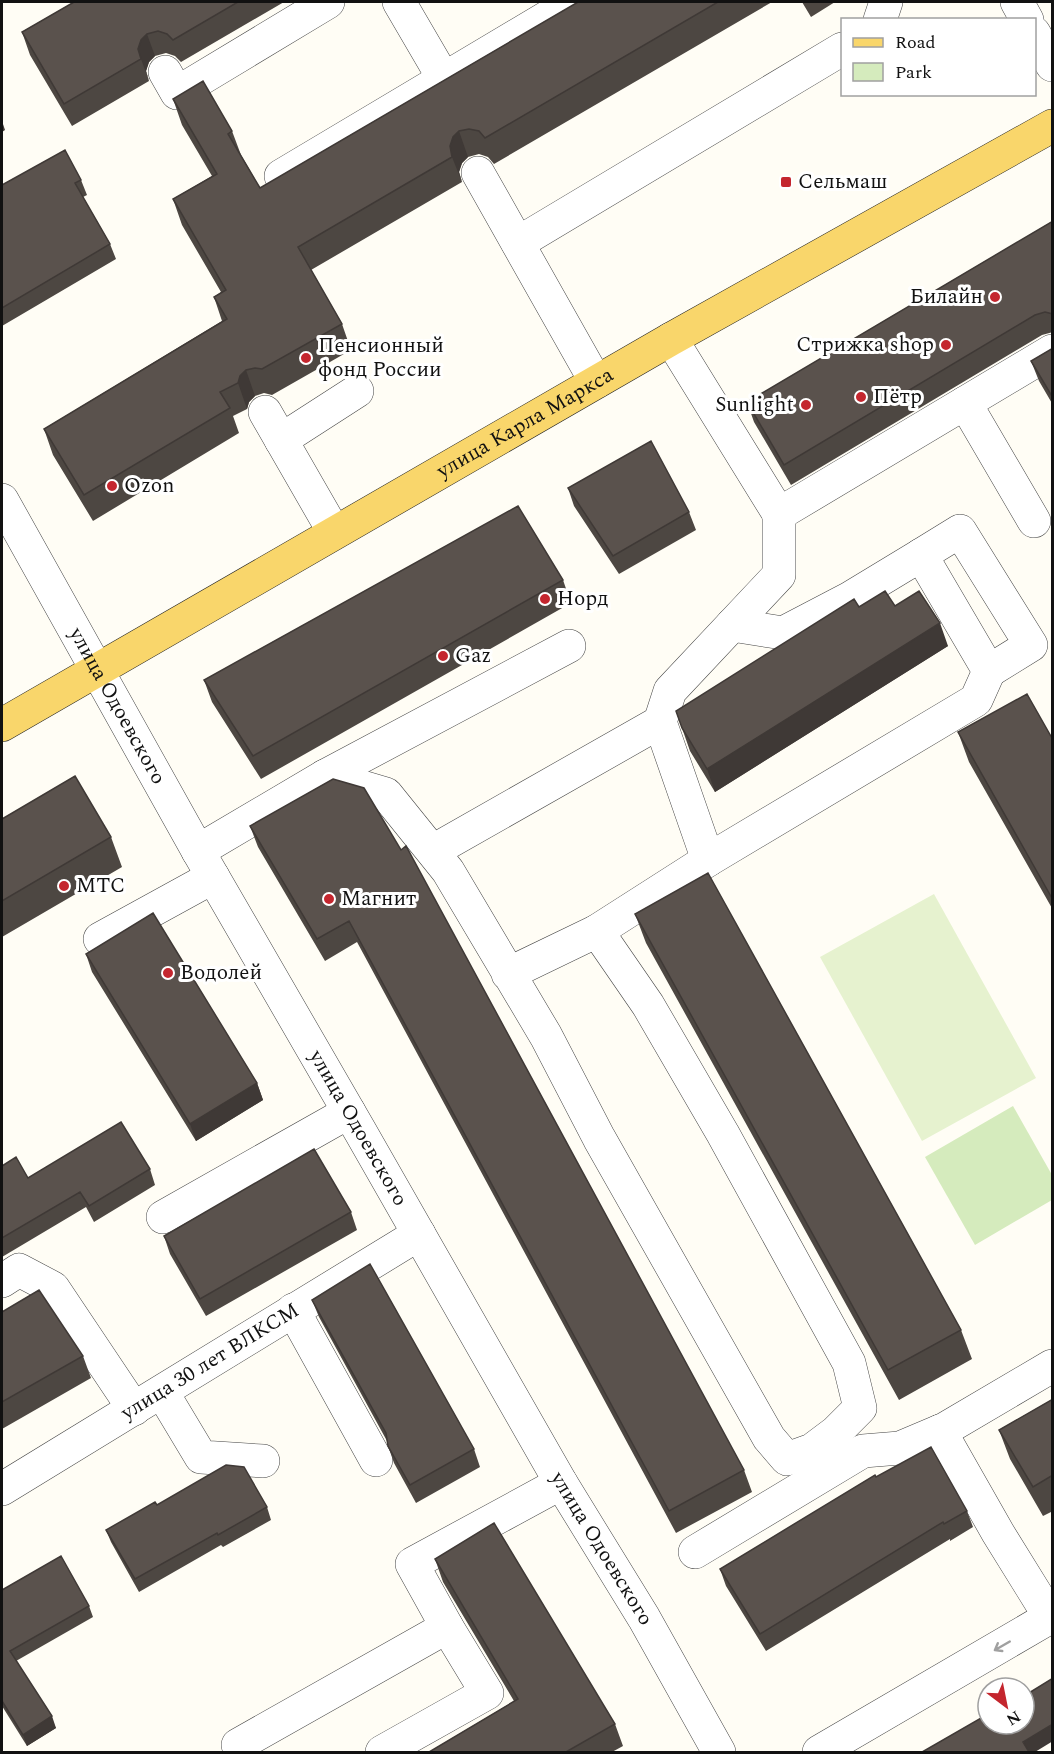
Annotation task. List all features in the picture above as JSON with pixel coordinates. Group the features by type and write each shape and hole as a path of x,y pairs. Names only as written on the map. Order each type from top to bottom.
{"main road":[{"name":"улица Карла Маркса","path":"2,724 671,339 1053,126"}],"street":[{"path":"165,72 177,93 328,2"},
{"path":"399,2 438,93"},
{"path":"273,181 438,93 573,2"},
{"path":"881,18 886,2"},
{"path":"1017,2 1026,18"},
{"path":"1036,35 1053,64"},
{"path":"518,243 841,49"},
{"path":"478,173 596,382"},
{"path":"671,339 779,514 779,575 670,691 660,722 708,860"},
{"path":"779,514 1053,351"},
{"path":"281,440 357,391"},
{"path":"965,403 1034,521"},
{"path":"265,412 334,532"},
{"name":"улица Одоевского","path":"2,500 206,864 561,1483 644,1618 719,1752"},
{"path":"508,974 597,931 708,860 976,700 989,671 1031,645 960,531 850,598 783,633 732,625"},
{"path":"921,555 989,671"},
{"path":"100,939 325,776 569,646"},
{"path":"433,851 660,722"},
{"path":"325,776 386,794 448,871 546,1036 599,1138 769,1437 787,1459 812,1450 836,1432 860,1408 849,1363 723,1134 648,1005 597,931"},
{"path":"163,1217 349,1112"},
{"name":"улица 30 лет ВЛКСМ","path":"2,1489 419,1234"},
{"path":"2,1281 19,1270 52,1288 134,1409"},
{"path":"293,1310 376,1460"},
{"path":"695,1552 863,1451 900,1448 940,1431 1053,1366"},
{"path":"162,1392 201,1457 263,1461"},
{"path":"819,1752 1051,1617 998,1533 940,1431"},
{"path":"382,1752 487,1693 412,1564 561,1483"},
{"path":"236,1750 447,1627"}],"green space":[{"path":"934,894 1036,1078 922,1141 820,957"},
{"path":"1013,1106 1052,1175 1052,1200 975,1245 925,1157"}],"building":[{"path":"74,2 238,2 173,40 167,34 158,31 147,34 141,40 138,49 141,59 64,104 22,32"},
{"path":"578,2 718,2 485,138 479,131 469,129 459,131 453,137 450,146 452,157 298,247 342,324 262,369 246,370 240,376 238,383 220,392 230,408 84,495 44,429 227,319 214,297 226,290 173,199 217,174 173,99 203,81 232,131 228,134 260,188"},
{"path":"65,150 81,180 75,183 110,244 2,308 2,185"},
{"path":"1053,221 1053,314 1045,312 1035,315 784,465 747,402"},
{"path":"1053,348 1053,398 1031,361"},
{"path":"651,441 689,512 613,556 568,488"},
{"path":"518,506 563,580 253,756 204,680"},
{"path":"885,591 895,606 919,591 940,623 707,769 682,728 676,711 854,599 859,607"},
{"path":"1027,694 1053,740 1053,900 958,732"},
{"path":"75,776 111,837 2,901 2,819"},
{"path":"333,779 364,788 401,850 406,846 744,1470 669,1511 349,921 317,939 250,826"},
{"path":"708,873 961,1330 888,1370 635,914"},
{"path":"153,913 257,1083 190,1124 86,954"},
{"path":"121,1122 150,1169 89,1206 80,1192 2,1238 2,1166 16,1157 28,1178"},
{"path":"314,1149 351,1212 200,1299 164,1236"},
{"path":"370,1264 474,1449 410,1485 388,1446 386,1433 312,1300"},
{"path":"39,1290 83,1356 2,1402 2,1312"},
{"path":"1053,1399 1053,1475 1033,1487 999,1430"},
{"path":"931,1447 967,1511 944,1524 943,1522 760,1634 720,1569 875,1475 876,1477"},
{"path":"226,1465 244,1467 267,1507 135,1579 106,1530 155,1502 157,1505"},
{"path":"494,1523 615,1724 566,1752 429,1752 518,1699 435,1559"},
{"path":"61,1556 89,1606 10,1651 52,1716 23,1735 2,1701 2,1590"},
{"path":"1053,1678 1053,1724 1036,1734 1036,1689"},
{"path":"976,1721 976,1736 1033,1736 1023,1742 1029,1752 922,1752"}],"place":[{"name":"Сельмаш","path":"786,182"},
{"name":"Билайн","path":"995,297"},
{"name":"Стрижка shop","path":"946,345"},
{"name":"Пенсионный фонд России","path":"306,358"},
{"name":"Пётр","path":"861,397"},
{"name":"Sunlight","path":"806,405"},
{"name":"Ozon","path":"112,486"},
{"name":"Норд","path":"545,599"},
{"name":"Gaz","path":"443,656"},
{"name":"МТС","path":"64,886"},
{"name":"Магнит","path":"329,899"},
{"name":"Водолей","path":"168,973"}]}
